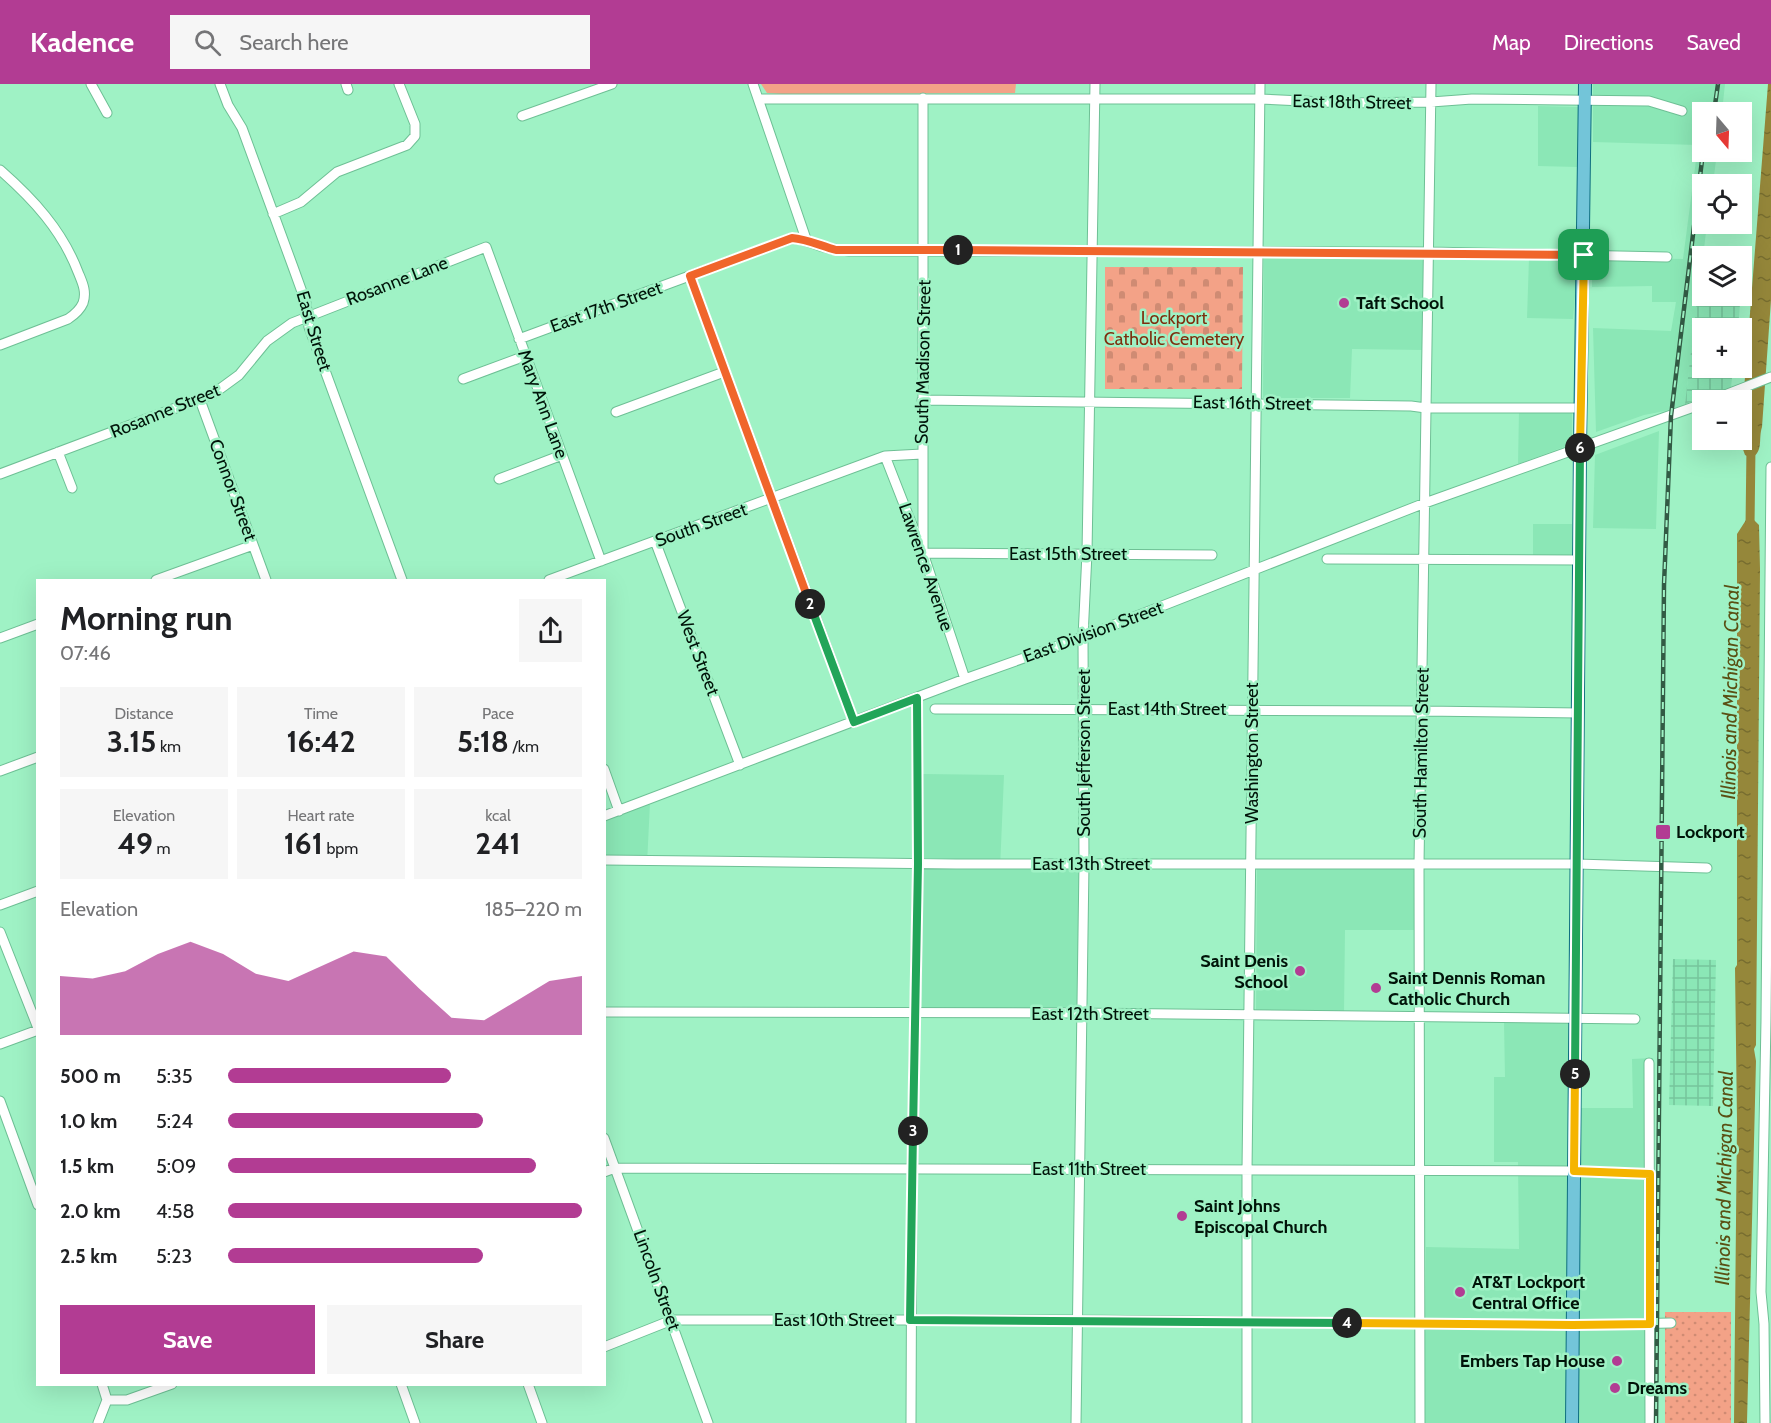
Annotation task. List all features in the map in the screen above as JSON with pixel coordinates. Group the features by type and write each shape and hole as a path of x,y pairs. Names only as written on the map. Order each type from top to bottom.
{"main road":[{"path":"1572,1423 1585,84"}],"street":[{"path":"92,84 107,113"},
{"name":"East Street","path":"220,84 228,105 242,128 309,315 309,327 402,579"},
{"path":"273,214 301,202 337,172 407,146 415,136 415,124 399,84"},
{"path":"522,116 612,84"},
{"path":"753,84 806,239"},
{"name":"South Jefferson Street","path":"1076,1423 1084,864 1083,636 1087,553 1090,250 1095,84"},
{"name":"Washington Street","path":"1247,1423 1247,1170 1252,710 1256,570 1260,84"},
{"name":"South Hamilton Street","path":"1420,1423 1419,864 1431,84"},
{"name":"South Madison Street","path":"923,98 923,553"},
{"name":"East 18th Street","path":"759,99 1260,99 1310,103 1431,102 1472,99 1649,101 1682,111"},
{"path":"0,170 28,195 57,230 73,259 85,290 83,303 68,319 0,345"},
{"name":"East 17th Street","path":"519,339 792,238 806,239 836,250 1429,252 1667,257"},
{"name":"Rosanne Lane","path":"309,315 486,248"},
{"name":"Mary Ann Lane","path":"486,248 601,561"},
{"path":"690,276 854,722"},
{"name":"Rosanne Street","path":"0,474 200,400 221,390 232,381 274,334 309,315"},
{"path":"463,379 525,356"},
{"path":"616,412 724,372"},
{"path":"1739,390 1771,377"},
{"name":"Connor Street","path":"200,400 266,579"},
{"name":"East 16th Street","path":"922,400 1426,408 1581,408"},
{"name":"East Division Street","path":"606,815 1256,570 1425,502 1692,407"},
{"path":"58,453 72,488"},
{"name":"South Street","path":"552,579 885,456 922,454"},
{"path":"499,479 562,455"},
{"name":"Lawrence Avenue","path":"885,456 923,553 965,679"},
{"path":"1765,1423 1768,1324 1761,1292 1769,809 1771,467"},
{"name":"West Street","path":"655,541 740,765"},
{"path":"159,579 254,545"},
{"name":"East 15th Street","path":"923,553 1212,555"},
{"path":"1327,559 1580,560"},
{"path":"0,638 36,625"},
{"path":"911,1423 910,1320 918,864 917,698"},
{"name":"East 14th Street","path":"935,709 1579,713"},
{"path":"0,771 36,758"},
{"path":"606,774 619,810"},
{"name":"East 13th Street","path":"606,860 918,864 1577,864 1707,868"},
{"path":"0,905 36,892"},
{"path":"0,932 36,1024"},
{"name":"East 12th Street","path":"606,1012 1082,1013 1635,1019"},
{"path":"0,1044 36,1030"},
{"path":"1649,1063 1650,1423"},
{"path":"0,1101 36,1200"},
{"name":"Lincoln Street","path":"606,1143 708,1423"},
{"name":"East 11th Street","path":"606,1171 615,1168 1080,1169 1574,1171 1650,1174"},
{"name":"East 10th Street","path":"606,1346 672,1320 1078,1320 1573,1325 1671,1323"},
{"path":"98,1423 107,1400 103,1386"},
{"path":"107,1400 127,1400 166,1386"},
{"path":"402,1386 415,1423"},
{"path":"529,1386 542,1423"}],"shaded area":[{"path":"1593,84 1725,84 1723,102 1692,102 1692,145 1593,142"},
{"path":"1538,106 1579,107 1578,167 1538,166"},
{"path":"1696,162 1716,162 1714,174 1694,174"},
{"path":"1692,191 1692,234 1706,234 1704,246 1692,246 1692,306 1697,306 1696,318 1692,318 1692,347 1685,404 1644,415 1596,432 1593,328 1671,331 1676,302 1652,302 1652,286 1592,287 1592,257 1683,259"},
{"name":"Taft School","path":"1264,256 1425,258 1423,350 1352,349 1350,398 1263,398"},
{"path":"1529,258 1578,261 1573,319 1527,318"},
{"path":"1696,306 1740,306 1739,318 1695,318"},
{"path":"1692,343 1692,378 1732,378 1731,388 1692,390 1692,402 1685,404"},
{"path":"1572,410 1572,444 1518,464 1519,411"},
{"path":"1659,431 1656,529 1593,528 1595,455"},
{"path":"1533,524 1572,524 1572,556 1533,556"},
{"path":"923,774 1004,775 1000,869 1080,869 1077,1009 922,1008"},
{"path":"650,803 647,864 606,864 606,820"},
{"name":"Saint Denis School","path":"1257,868 1417,869 1416,930 1345,930 1344,1012 1256,1012"},
{"path":"1673,959 1716,960 1713,1106 1669,1105"},
{"path":"1504,1022 1568,1023 1568,1108 1633,1108 1632,1059 1653,1058 1647,1423 1424,1423 1426,1247 1519,1249 1518,1162 1494,1162 1494,1077 1505,1077"}],"green space":[{"path":"761,84 1016,84 1015,93 782,94 767,93"},
{"name":"Lockport Catholic Cemetery","path":"1105,267 1243,267 1242,389 1105,389"},
{"path":"1665,1312 1731,1312 1731,1423 1665,1423"}],"water":[{"path":"1768,84 1771,84 1771,300 1760,445 1758,452 1751,458 1745,455 1743,450 1752,450 1752,390 1744,390 1745,378 1752,378 1752,318 1750,318"},
{"name":"Illinois and Michigan Canal","path":"1750,516 1759,525 1760,569 1756,1045 1754,1049 1756,1061 1747,1423 1734,1423 1737,1120 1735,968 1737,965 1737,534"}],"waterway":[{"name":"Illinois and Michigan Canal","path":"1750,527 1751,450"}],"railway":[{"path":"1715,102 1718,84"},
{"path":"1656,1423 1664,585 1671,416 1702,162"}],"place":[{"name":"Taft School","path":"1344,303"},
{"name":"Lockport","path":"1663,832"},
{"name":"Saint Denis School","path":"1300,971"},
{"name":"Saint Dennis Roman Catholic Church","path":"1376,988"},
{"name":"Saint Johns Episcopal Church","path":"1182,1216"},
{"name":"AT&T Lockport Central Office","path":"1460,1292"},
{"name":"Embers Tap House","path":"1617,1361"},
{"name":"Dreams","path":"1615,1388"}],"route":[{"path":"792,238 806,239 818,245 849,251 1090,250 1584,255 1580,446 1574,1171 1650,1174 1650,1324 910,1320 918,864 917,698 854,722 690,276 792,238"}]}
